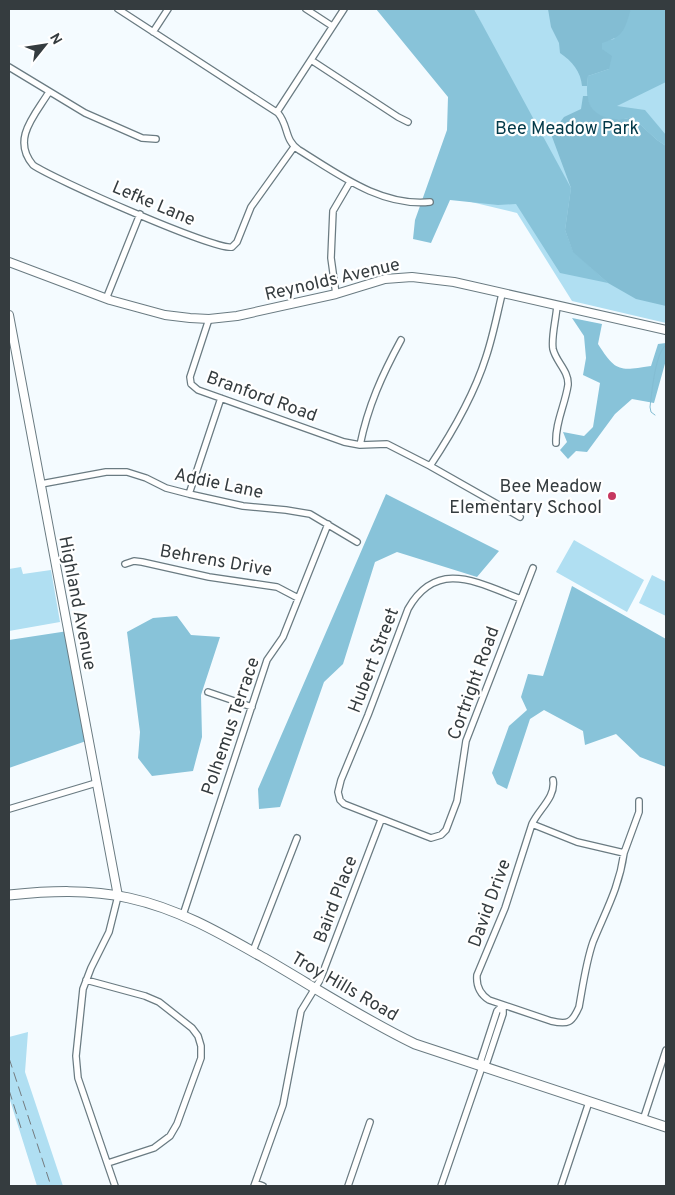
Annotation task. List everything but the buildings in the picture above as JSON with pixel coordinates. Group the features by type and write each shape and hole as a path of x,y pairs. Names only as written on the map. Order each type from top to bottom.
{"main road":[{"name":"Troy Hills Road","path":"9,895 47,891 78,891 118,896 184,915 252,951 415,1044 666,1128"}],"street":[{"path":"118,9 277,112 282,118 289,140 294,147 350,182 382,196 416,204 430,202"},
{"path":"153,32 168,9"},
{"path":"306,9 332,26"},
{"path":"277,112 344,9"},
{"path":"311,60 408,122"},
{"path":"9,67 85,113 142,138 156,139"},
{"name":"Lefke Lane","path":"50,92 23,138 24,151 29,160 39,169 187,235 223,247 232,247 237,242 251,207 294,147"},
{"path":"336,294 331,258 333,211 350,182"},
{"path":"106,299 140,214"},
{"name":"Reynolds Avenue","path":"9,262 106,299 165,315 209,319 237,316 336,294 385,279 412,276 439,279 666,330"},
{"path":"430,466 465,405 478,378 486,358 502,294"},
{"path":"556,442 556,433 568,385 567,375 553,349 557,306"},
{"name":"Highland Avenue","path":"9,315 118,896"},
{"name":"Branford Road","path":"209,319 194,362 190,381 198,390 344,442 360,445 388,444 520,517"},
{"path":"360,445 366,415 401,340"},
{"path":"188,494 221,398"},
{"name":"Addie Lane","path":"41,484 106,472 134,473 166,488 188,494 243,506 301,512 318,518 357,542"},
{"name":"Polhemus Terrace","path":"184,915 268,660 282,637 328,524"},
{"name":"Behrens Drive","path":"125,564 134,561 142,562 209,577 277,587 298,598"},
{"name":"Cortright Road","path":"381,820 431,838 438,837 446,830 460,790 466,741 533,568"},
{"name":"Hubert Street","path":"381,820 344,804 339,796 339,786 414,598 433,582 452,578 466,579 521,599"},
{"path":"208,692 252,707"},
{"name":"David Drive","path":"553,780 552,792 532,824 505,908 477,975 477,985 482,994 489,1000 526,1013 560,1023 570,1022 579,1007 592,944 621,875 624,853"},
{"path":"9,809 96,783"},
{"path":"532,824 577,842 624,853 639,812 639,801"},
{"name":"Baird Place","path":"255,1185 283,1105 300,1010 320,980 381,820"},
{"path":"252,951 297,838"},
{"path":"115,1186 76,1070 76,1056 83,989 109,932 118,896"},
{"path":"86,980 160,1002 192,1028 198,1036 201,1046 200,1058 177,1124 170,1136 154,1148 108,1164"},
{"path":"442,1186 482,1067 481,1060 497,1012 503,1005"},
{"path":"644,1120 666,1050"},
{"path":"560,1186 589,1102"},
{"path":"348,1186 370,1122"},
{"path":"255,1185 263,1186"}],"green space":[{"name":"Bee Meadow Park","path":"474,9 666,9 666,323 572,301 517,213 446,196 488,37"},
{"path":"574,540 644,580 627,612 556,572"},
{"path":"21,567 23,574 51,570 60,622 9,631 9,569"},
{"path":"652,575 666,582 666,616 639,603"},
{"path":"28,1032 25,1072 63,1186 37,1186 9,1097 9,1037"}],"shaded area":[{"path":"376,9 474,9 571,188 565,230 573,251 608,283 560,273 516,204 498,205 450,200 431,243 413,239 415,220 447,130 448,97"},
{"path":"548,9 631,9 627,22 619,35 602,43 602,49 612,56 609,69 588,76 587,86 582,86 580,76 575,67 560,53 559,43 551,27"},
{"path":"631,9 666,9 666,82 617,106 645,110 666,135 666,146 632,117 614,119 602,116 592,109 588,101 588,76 609,69 602,49 602,42 614,39"},
{"path":"583,96 588,96 589,103 593,109 604,117 626,119 632,117 666,146 666,306 636,299 608,283 573,252 565,230 571,188 551,134 564,117 581,109"},
{"path":"572,318 602,324 598,344 614,365 625,369 651,366 658,344 666,343 666,360 654,403 632,399 615,414 587,452 576,451 568,459 560,450 567,442 563,432 584,436 593,427 600,383 583,375 586,358 584,336"},
{"path":"386,494 499,551 477,577 397,552 375,562 343,664 324,682 280,807 259,809 258,789"},
{"path":"572,586 666,639 666,767 640,757 616,734 585,745 583,731 544,710 530,719 507,789 497,784 492,773 509,726 527,710 521,697 528,674 543,676"},
{"path":"177,616 191,635 220,637 201,695 202,737 193,771 152,776 138,758 140,732 127,632 153,618"},
{"path":"68,631 89,740 9,768 9,640"}],"waterway":[{"path":"655,415 651,412 650,407 653,383 659,356 666,345"}],"railway":[{"path":"9,1058 51,1186"},
{"path":"9,1090 21,1128"}],"place":[{"name":"Bee Meadow Elementary School","path":"612,496"}]}
